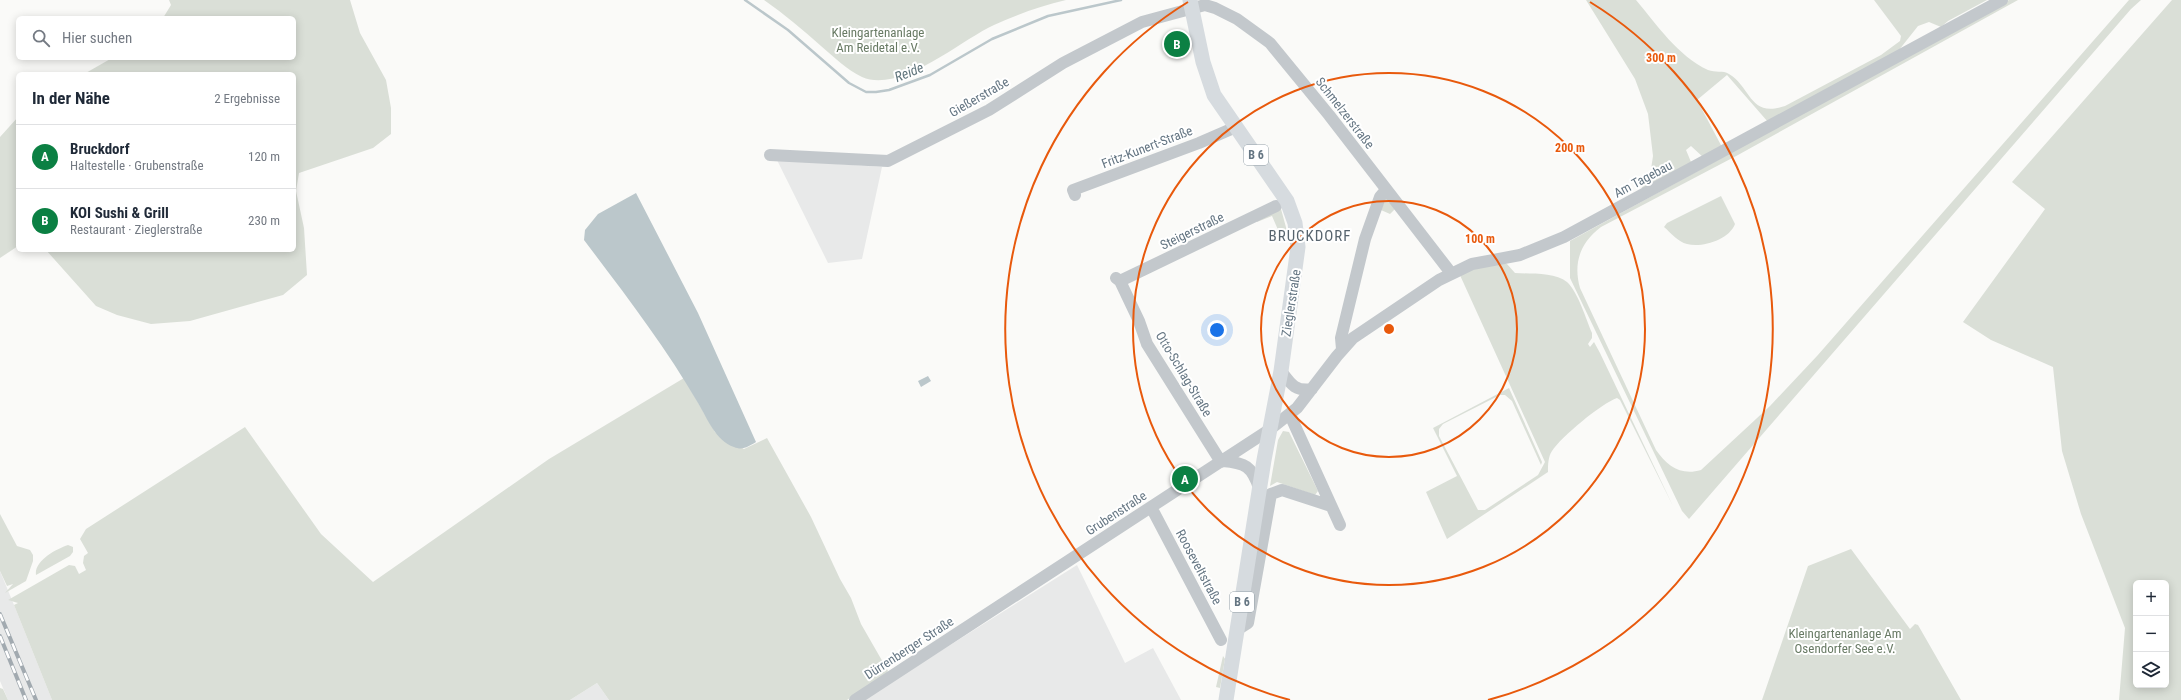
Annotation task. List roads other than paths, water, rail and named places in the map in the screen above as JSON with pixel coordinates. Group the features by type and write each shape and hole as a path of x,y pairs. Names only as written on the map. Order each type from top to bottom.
{"main road":[{"name":"Zieglerstraße","path":"1191,5 1212,90 1221,107 1279,188 1286,201 1295,223 1297,261 1281,370 1269,430 1265,492 1237,630 1226,700"}],"street":[{"name":"Am Tagebau","path":"1269,430 1290,415 1342,349 1353,338 1451,273 1472,264 1520,255 1564,237 2002,0"},
{"name":"Schmelzerstraße","path":"1191,5 1205,5 1215,8 1237,19 1270,43 1451,273"},
{"name":"Gießerstraße","path":"770,155 888,161 989,110 1063,63 1142,22 1191,5"},
{"name":"Fritz-Kunert-Straße","path":"1075,195 1073,190 1199,143 1236,127"},
{"path":"1342,349 1342,338 1365,239 1380,197 1386,190"},
{"name":"Steigerstraße","path":"1118,279 1276,206"},
{"name":"Otto-Schlag-Straße","path":"1118,279 1139,321 1146,344 1222,462"},
{"path":"1281,370 1291,385 1298,389 1312,389"},
{"path":"1290,415 1340,525"},
{"name":"Grubenstraße","path":"979,619 1269,430"},
{"path":"1222,462 1240,463 1247,467 1255,474 1265,492 1282,490 1331,506"},
{"name":"Rooseveltstraße","path":"1151,507 1221,640"},
{"name":"Dürrenberger Straße","path":"855,700 979,619"}],"waterway":[{"name":"Reide","path":"745,0 788,30 849,83 866,92 889,90 930,75 992,39 1048,16 1121,0"}],"railway":[{"path":"0,614 36,700"},
{"path":"0,636 26,700"}],"place":[{"name":"KOI Sushi & Grill","path":"1177,44"},
{"name":"Bruckdorf","path":"1185,479"}],"district":[{"name":"BRUCKDORF","path":"1310,236"}],"park label":[{"name":"Kleingartenanlage Am Reidetal e.V.","path":"878,40"},
{"name":"Kleingartenanlage Am Osendorfer See e.V.","path":"1845,640"}]}
